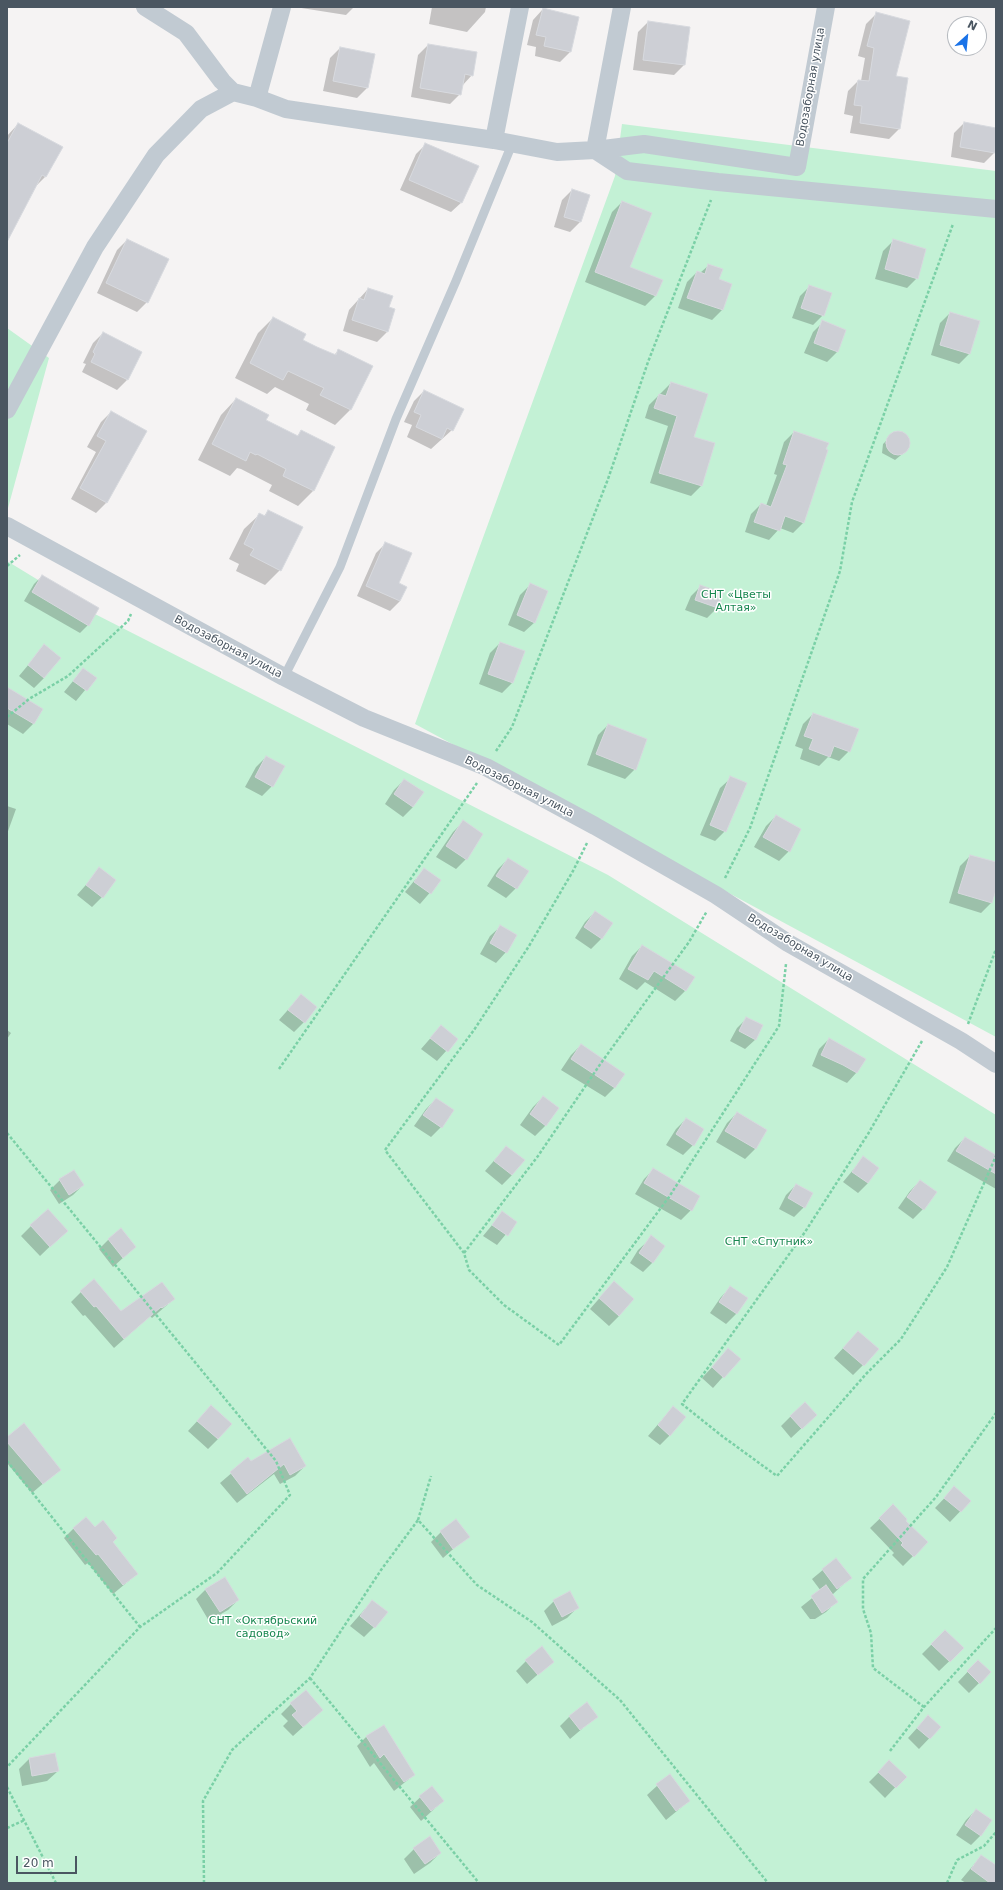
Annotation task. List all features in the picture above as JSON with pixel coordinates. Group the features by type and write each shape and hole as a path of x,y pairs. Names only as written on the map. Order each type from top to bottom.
{"street":[{"path":"145,7 186,33 222,81 233,92 257,98 286,109 494,140 557,152 595,150 627,171 718,182 996,209"},
{"path":"257,98 282,7"},
{"path":"494,140 520,7"},
{"path":"595,150 622,7"},
{"name":"Водозаборная улица","path":"595,150 644,144 796,167 826,7"},
{"path":"7,410 94,247 156,155 200,109 233,92"},
{"name":"Водозаборная улица","path":"7,526 137,598 364,718 486,767 595,826 716,896 788,943 961,1041 996,1064"}],"lane":[{"path":"284,677 340,567 396,419 456,281 512,144"}],"path":[{"path":"279,1069 475,787 512,727 608,479 648,362 718,182"},
{"path":"464,1253 538,1156 601,1063 689,942 716,896 750,828 840,571 852,502 952,230 958,206"},
{"path":"7,717 29,699 68,676 128,621 137,598"},
{"path":"595,826 574,871 496,998 385,1150 464,1253 469,1270 504,1305 559,1345 669,1197 779,1026 788,943"},
{"path":"961,1041 996,949"},
{"path":"932,1025 868,1134 805,1232 682,1404 722,1436 777,1476 866,1374 901,1339 947,1267 996,1156"},
{"path":"7,1133 276,1461 290,1495 217,1573 140,1627 7,1767"},
{"path":"924,1707 873,1668 870,1633 862,1609 863,1579 936,1498 996,1413"},
{"path":"7,1461 140,1627"},
{"path":"204,1883 202,1801 232,1750 310,1678 381,1570 418,1520 431,1476"},
{"path":"418,1520 477,1585 532,1622 620,1700 768,1883"},
{"path":"890,1751 924,1707 996,1628"},
{"path":"310,1678 479,1883"},
{"path":"7,1787 56,1883"},
{"path":"7,1828 25,1820"},
{"path":"947,1883 956,1860 984,1846 996,1832"}],"green space":[{"name":"СНТ «Цветы Алтая»","path":"622,124 996,171 996,1037 415,724 615,176"},
{"path":"7,328 49,358 8,508 7,508"},
{"path":"7,561 89,611 608,875 996,1115 996,1883 7,1883"}],"building":[{"path":"543,8 579,17 571,52 544,46 546,37 536,35"},
{"path":"876,12 910,21 896,76 908,78 900,129 860,123 862,106 854,105 858,80 869,81 874,48 867,46"},
{"path":"648,21 690,27 685,65 643,60"},
{"path":"428,44 477,52 473,76 465,74 461,95 420,88"},
{"path":"340,47 375,54 368,88 333,81"},
{"path":"964,122 996,128 995,153 960,147"},
{"path":"18,123 63,147 46,177 42,175 7,242 7,143"},
{"path":"425,143 479,166 462,203 409,180"},
{"path":"572,189 590,195 581,222 564,217"},
{"path":"622,201 652,213 630,267 663,280 656,296 595,272"},
{"path":"127,239 169,259 148,303 106,283"},
{"path":"893,239 926,249 918,279 885,269"},
{"path":"708,264 723,269 719,279 732,284 723,310 687,298 697,271 705,274"},
{"path":"809,285 832,293 824,316 801,308"},
{"path":"368,288 393,296 389,307 395,309 388,332 352,320 359,298 364,300"},
{"path":"950,312 980,321 970,354 940,345"},
{"path":"273,317 306,334 303,340 317,347 336,355 338,349 373,366 351,410 320,395 324,388 288,371 283,380 250,363"},
{"path":"822,320 846,330 838,352 814,343"},
{"path":"103,332 142,352 128,380 91,362 95,354 93,352"},
{"path":"671,382 708,394 694,437 715,443 702,486 659,473 677,416 654,408 659,394 666,396"},
{"path":"424,390 464,409 453,431 447,428 442,439 416,427 421,415 414,412"},
{"path":"236,398 269,415 266,420 298,436 301,430 335,447 314,491 283,476 286,469 257,454 256,455 250,452 246,461 212,444"},
{"path":"111,411 147,431 107,503 80,488 106,441 97,436"},
{"path":"794,431 829,443 804,523 785,516 780,531 754,522 761,503 771,507 787,465 783,464"},
{"path":"898,431 903,432 909,438 909,448 903,454 898,455 893,454 887,448 886,443 887,438 893,432"},
{"path":"268,510 303,527 281,571 250,555 254,549 244,544 259,513 265,516"},
{"path":"385,542 412,553 399,583 407,587 400,601 366,586"},
{"path":"42,575 99,608 89,626 32,592"},
{"path":"530,583 548,591 535,623 517,615"},
{"path":"700,585 723,593 718,608 695,600"},
{"path":"500,642 525,651 513,683 488,674"},
{"path":"44,644 61,658 44,678 28,665"},
{"path":"83,668 97,678 87,691 73,681"},
{"path":"7,687 43,709 34,724 7,708"},
{"path":"813,713 859,729 850,752 834,746 830,757 809,749 813,739 804,736"},
{"path":"608,724 647,739 636,770 596,754"},
{"path":"266,756 285,766 273,787 255,777"},
{"path":"730,776 747,783 726,832 710,825"},
{"path":"404,779 424,792 413,807 394,794"},
{"path":"776,815 801,829 790,852 763,837"},
{"path":"463,820 483,834 467,860 446,846"},
{"path":"970,855 996,862 996,890 992,903 958,893"},
{"path":"508,858 529,871 517,889 496,876"},
{"path":"99,867 116,880 103,898 86,885"},
{"path":"424,868 441,880 431,894 414,882"},
{"path":"595,911 613,923 602,939 584,927"},
{"path":"500,925 517,935 507,953 490,943"},
{"path":"642,945 695,977 686,991 654,971 648,980 628,969"},
{"path":"301,994 317,1007 305,1023 288,1010"},
{"path":"746,1017 763,1025 756,1040 739,1031"},
{"path":"441,1025 458,1039 448,1052 430,1038"},
{"path":"829,1038 866,1059 857,1073 821,1055"},
{"path":"581,1044 625,1074 615,1088 571,1059"},
{"path":"543,1096 559,1108 546,1126 530,1114"},
{"path":"436,1098 454,1110 442,1128 423,1115"},
{"path":"737,1112 767,1130 756,1149 725,1131"},
{"path":"686,1118 704,1129 694,1146 676,1134"},
{"path":"965,1137 996,1155 996,1174 956,1151"},
{"path":"506,1146 525,1160 512,1175 494,1161"},
{"path":"863,1156 879,1168 868,1183 852,1172"},
{"path":"653,1168 700,1196 692,1211 644,1183"},
{"path":"74,1170 84,1185 69,1195 59,1179"},
{"path":"920,1180 937,1192 924,1210 907,1197"},
{"path":"796,1184 813,1193 805,1208 788,1198"},
{"path":"48,1209 68,1231 50,1247 30,1225"},
{"path":"502,1211 517,1222 508,1236 492,1225"},
{"path":"121,1228 136,1247 123,1258 108,1239"},
{"path":"651,1235 665,1246 653,1263 639,1253"},
{"path":"94,1279 121,1311 162,1282 175,1299 162,1308 161,1307 124,1339 96,1306 94,1307 80,1291"},
{"path":"614,1281 634,1299 619,1316 599,1298"},
{"path":"730,1286 748,1298 737,1314 719,1302"},
{"path":"858,1331 879,1349 864,1366 843,1348"},
{"path":"728,1348 741,1359 724,1378 712,1367"},
{"path":"805,1402 817,1415 802,1429 790,1416"},
{"path":"211,1405 232,1424 218,1439 197,1421"},
{"path":"673,1406 686,1417 670,1436 658,1425"},
{"path":"24,1423 61,1470 43,1484 7,1442 7,1437"},
{"path":"290,1438 306,1466 290,1475 284,1464 247,1494 230,1472 248,1457 251,1461"},
{"path":"954,1486 971,1501 961,1512 944,1498"},
{"path":"893,1504 907,1519 906,1521 928,1542 914,1557 901,1545 903,1543 879,1518"},
{"path":"86,1517 95,1527 103,1520 117,1538 113,1542 138,1574 123,1585 98,1554 96,1555 73,1528"},
{"path":"456,1519 470,1537 453,1549 440,1531"},
{"path":"836,1558 852,1578 837,1589 822,1569"},
{"path":"225,1577 239,1600 220,1612 205,1589"},
{"path":"826,1585 838,1602 822,1613 811,1596"},
{"path":"570,1591 579,1608 562,1617 553,1600"},
{"path":"372,1600 388,1612 375,1628 360,1616"},
{"path":"945,1630 964,1648 950,1662 931,1644"},
{"path":"542,1646 554,1662 538,1675 525,1660"},
{"path":"978,1660 991,1672 980,1684 967,1671"},
{"path":"306,1690 323,1710 303,1727 292,1715 297,1711 290,1703"},
{"path":"587,1702 598,1717 580,1730 569,1716"},
{"path":"928,1715 941,1727 930,1739 917,1728"},
{"path":"384,1725 415,1775 404,1782 384,1754 380,1758 366,1736"},
{"path":"55,1753 59,1771 32,1776 29,1758"},
{"path":"889,1760 907,1777 896,1788 878,1772"},
{"path":"670,1774 690,1801 676,1811 656,1784"},
{"path":"432,1786 444,1801 431,1811 419,1796"},
{"path":"976,1809 992,1820 981,1836 965,1825"},
{"path":"430,1836 441,1853 425,1864 413,1848"},
{"path":"981,1855 996,1865 996,1883 990,1883 971,1869"}],"park label":[{"name":"СНТ «Спутник»","path":"769,1242"},
{"name":"СНТ «Октябрьский садовод»","path":"263,1627"}]}
